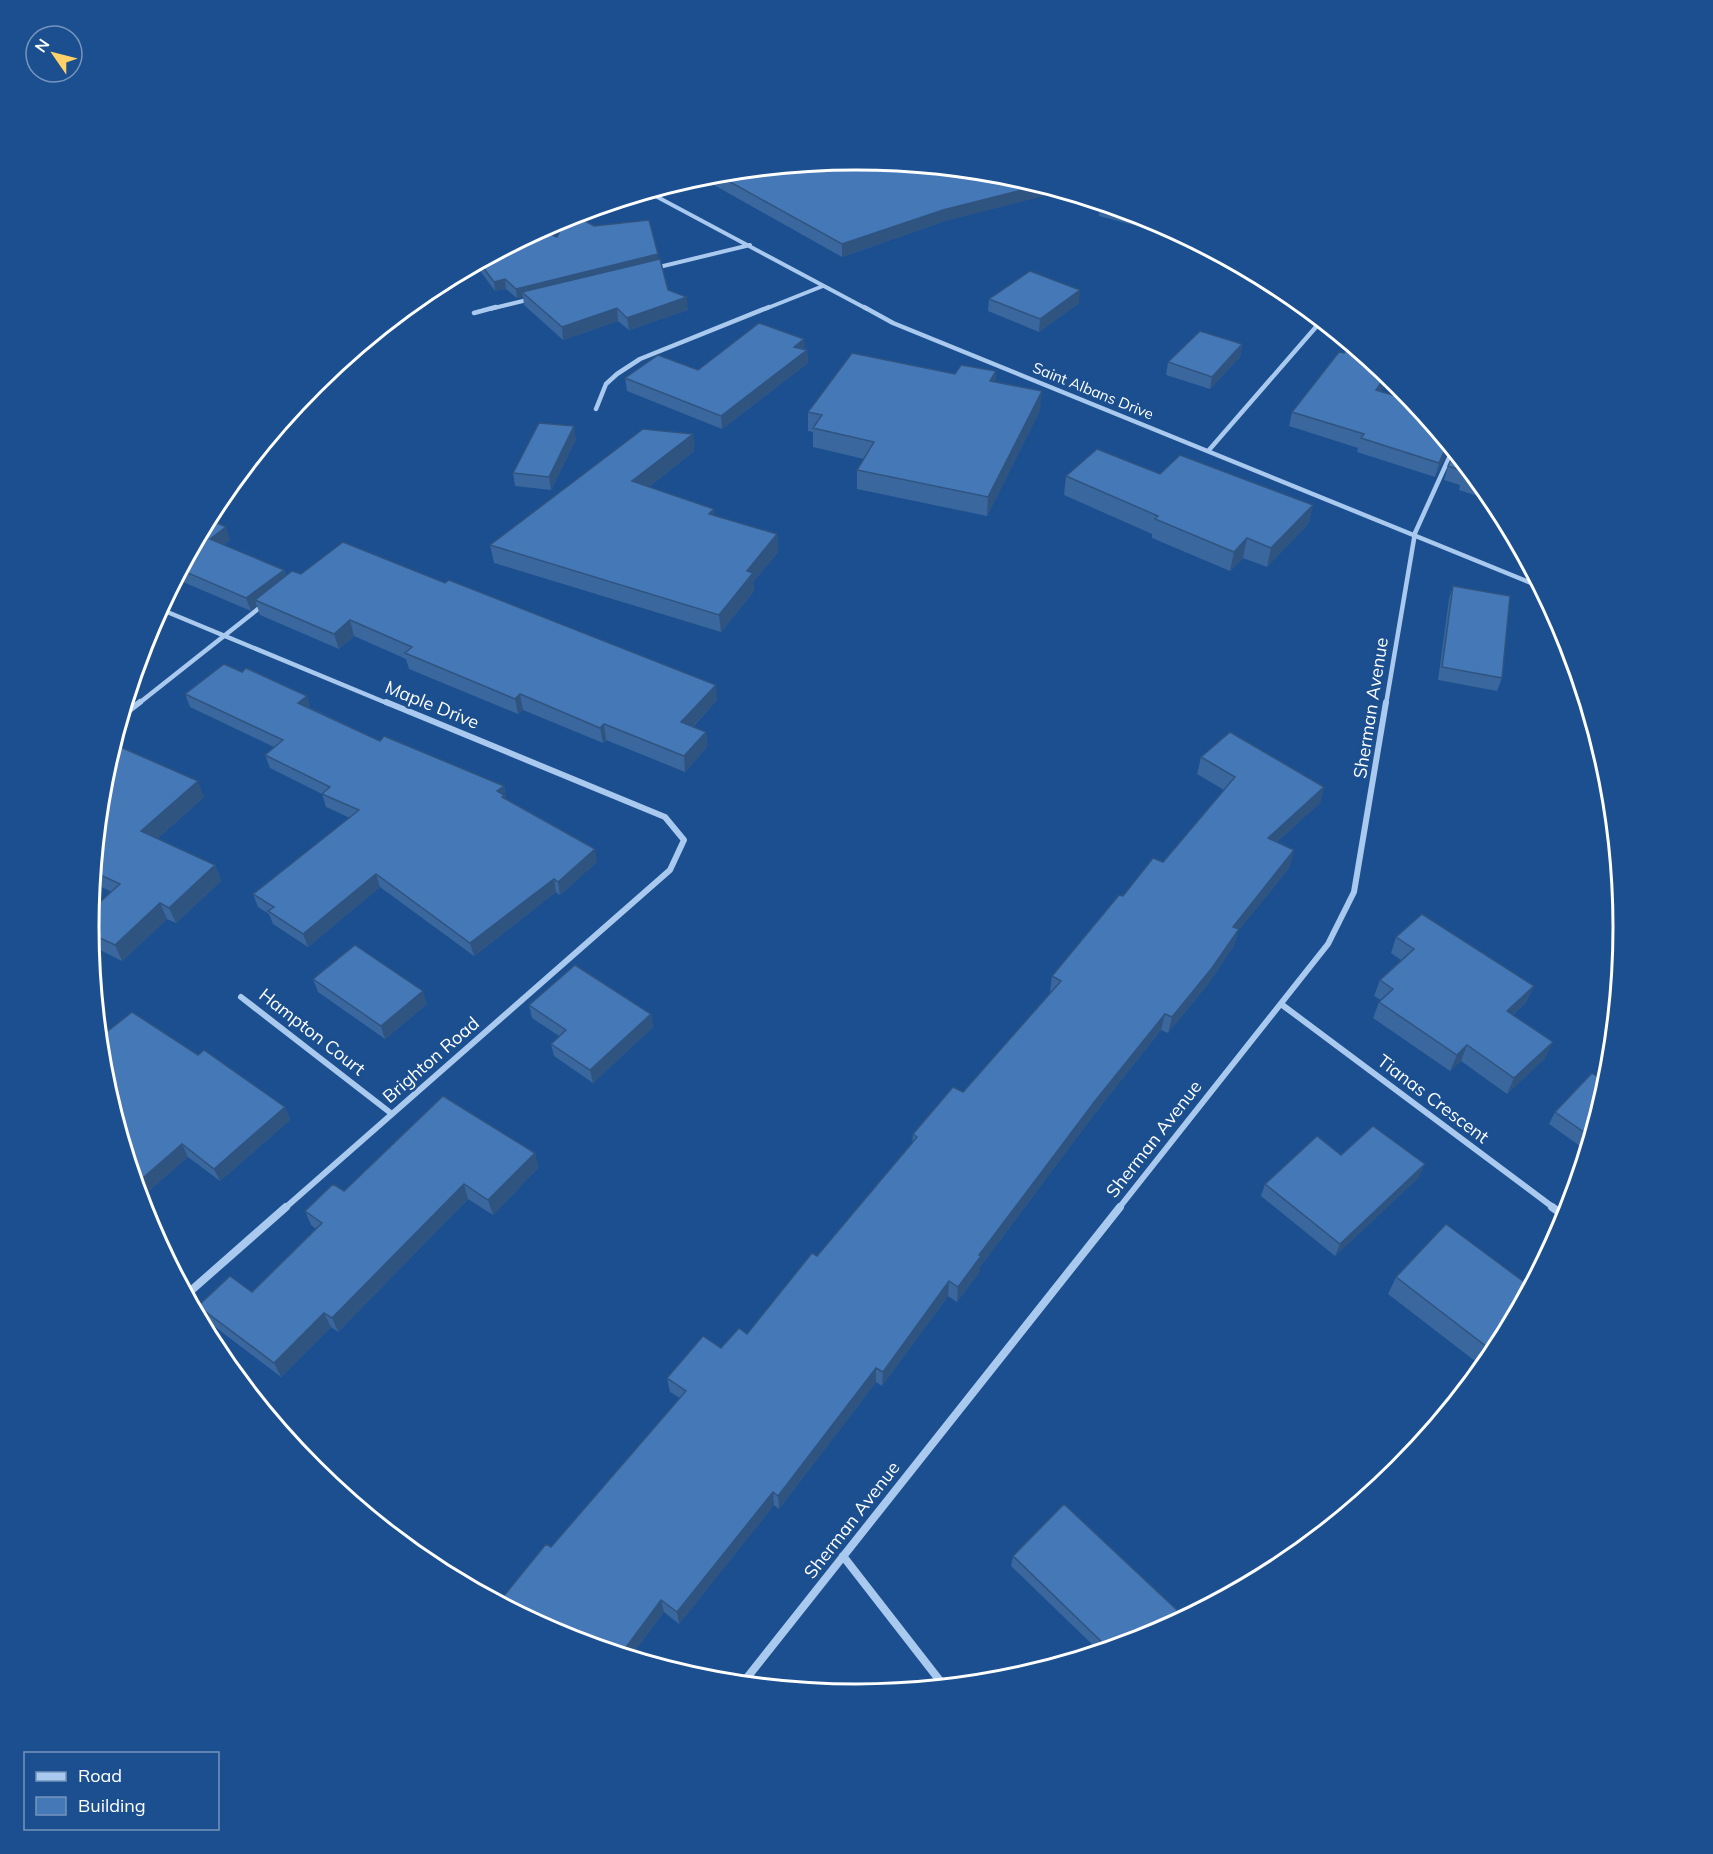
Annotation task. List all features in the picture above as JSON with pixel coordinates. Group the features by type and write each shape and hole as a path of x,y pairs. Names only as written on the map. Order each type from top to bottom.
{"street":[{"name":"Saint Albans Drive","path":"656,196 893,322 1415,533 1531,583"},
{"path":"646,270 750,245"},
{"path":"596,410 599,391 616,374 640,358 823,286"},
{"path":"474,313 543,296"},
{"path":"1209,450 1317,325"},
{"name":"Sherman Avenue","path":"748,1676 1328,944 1354,892 1415,533 1449,457"},
{"path":"132,708 269,601"},
{"name":"Maple Drive","path":"168,612 665,817 684,840"},
{"name":"Brighton Road","path":"192,1290 670,870 684,840"},
{"name":"Hampton Court","path":"241,997 392,1114"},
{"name":"Tianas Crescent","path":"1281,1004 1558,1211"},
{"path":"843,1556 939,1680"}],"building":[{"path":"807,171 906,171 955,176 1026,189 943,210 842,244 728,181"},
{"path":"649,220 658,254 516,289 505,279 494,282 484,268 551,234 557,237 560,230 584,221 594,226"},
{"path":"660,259 668,290 687,297 627,318 617,308 562,327 522,292"},
{"path":"1030,271 1080,290 1040,319 989,299"},
{"path":"759,323 804,339 794,347 807,350 721,416 625,378 658,355 698,370"},
{"path":"1200,331 1242,344 1212,377 1168,362"},
{"path":"1347,349 1382,381 1376,390 1397,396 1426,428 1445,451 1439,463 1361,438 1364,434 1292,412 1339,352 1344,353"},
{"path":"852,353 955,374 961,365 996,371 990,381 1042,391 988,497 857,470 874,442 813,428 822,415 808,412"},
{"path":"539,423 574,426 549,477 513,473"},
{"path":"643,429 693,434 632,481 714,509 709,514 777,534 747,571 753,573 719,615 490,545"},
{"path":"1097,449 1160,474 1180,455 1313,505 1271,548 1247,538 1234,552 1155,519 1158,516 1066,476"},
{"path":"1451,459 1460,470 1448,466"},
{"path":"216,523 226,527 210,539 284,570 246,598 187,573"},
{"path":"343,542 445,583 449,580 716,685 681,722 706,732 684,756 604,724 600,728 520,694 515,699 405,653 412,647 350,620 334,634 255,600 292,571 301,574"},
{"path":"1453,586 1510,596 1502,678 1442,667"},
{"path":"224,664 242,672 246,668 307,696 298,703 380,741 384,736 504,786 497,791 504,795 502,797 595,849 558,882 554,879 470,943 376,874 303,934 268,911 274,907 253,894 359,810 322,794 330,787 265,755 283,740 185,694"},
{"path":"1230,732 1324,787 1268,838 1294,850 1233,927 1239,929 1212,968 1172,1017 1165,1014 1095,1101 979,1255 981,1256 958,1287 949,1281 883,1372 876,1368 778,1496 773,1492 677,1612 661,1600 625,1648 567,1627 503,1597 546,1544 551,1547 686,1391 667,1378 703,1336 721,1348 739,1328 747,1334 812,1253 817,1256 917,1137 913,1134 953,1087 963,1092 1061,981 1052,976 1119,895 1123,896 1153,858 1163,862 1235,777 1201,757"},
{"path":"121,747 198,781 141,831 215,865 169,908 160,903 115,945 99,938 100,902 120,884 101,875 105,828"},
{"path":"1422,914 1534,986 1507,1011 1553,1042 1514,1078 1467,1045 1457,1055 1379,1002 1393,989 1380,980 1414,949 1396,937"},
{"path":"355,945 423,991 381,1026 313,979"},
{"path":"575,965 651,1014 590,1070 551,1044 566,1030 529,1005"},
{"path":"132,1012 198,1055 204,1050 285,1107 214,1169 182,1144 142,1178 125,1123 106,1032"},
{"path":"1592,1073 1598,1077 1585,1133 1555,1112"},
{"path":"443,1096 535,1153 488,1200 464,1184 332,1318 324,1313 274,1363 199,1305 230,1276 252,1292 322,1223 305,1211 333,1184 344,1191"},
{"path":"1373,1126 1425,1164 1340,1244 1265,1184 1317,1136 1341,1155"},
{"path":"1446,1224 1525,1283 1487,1347 1396,1277"},
{"path":"1064,1504 1177,1610 1173,1615 1146,1627 1103,1643 1013,1556"}]}
